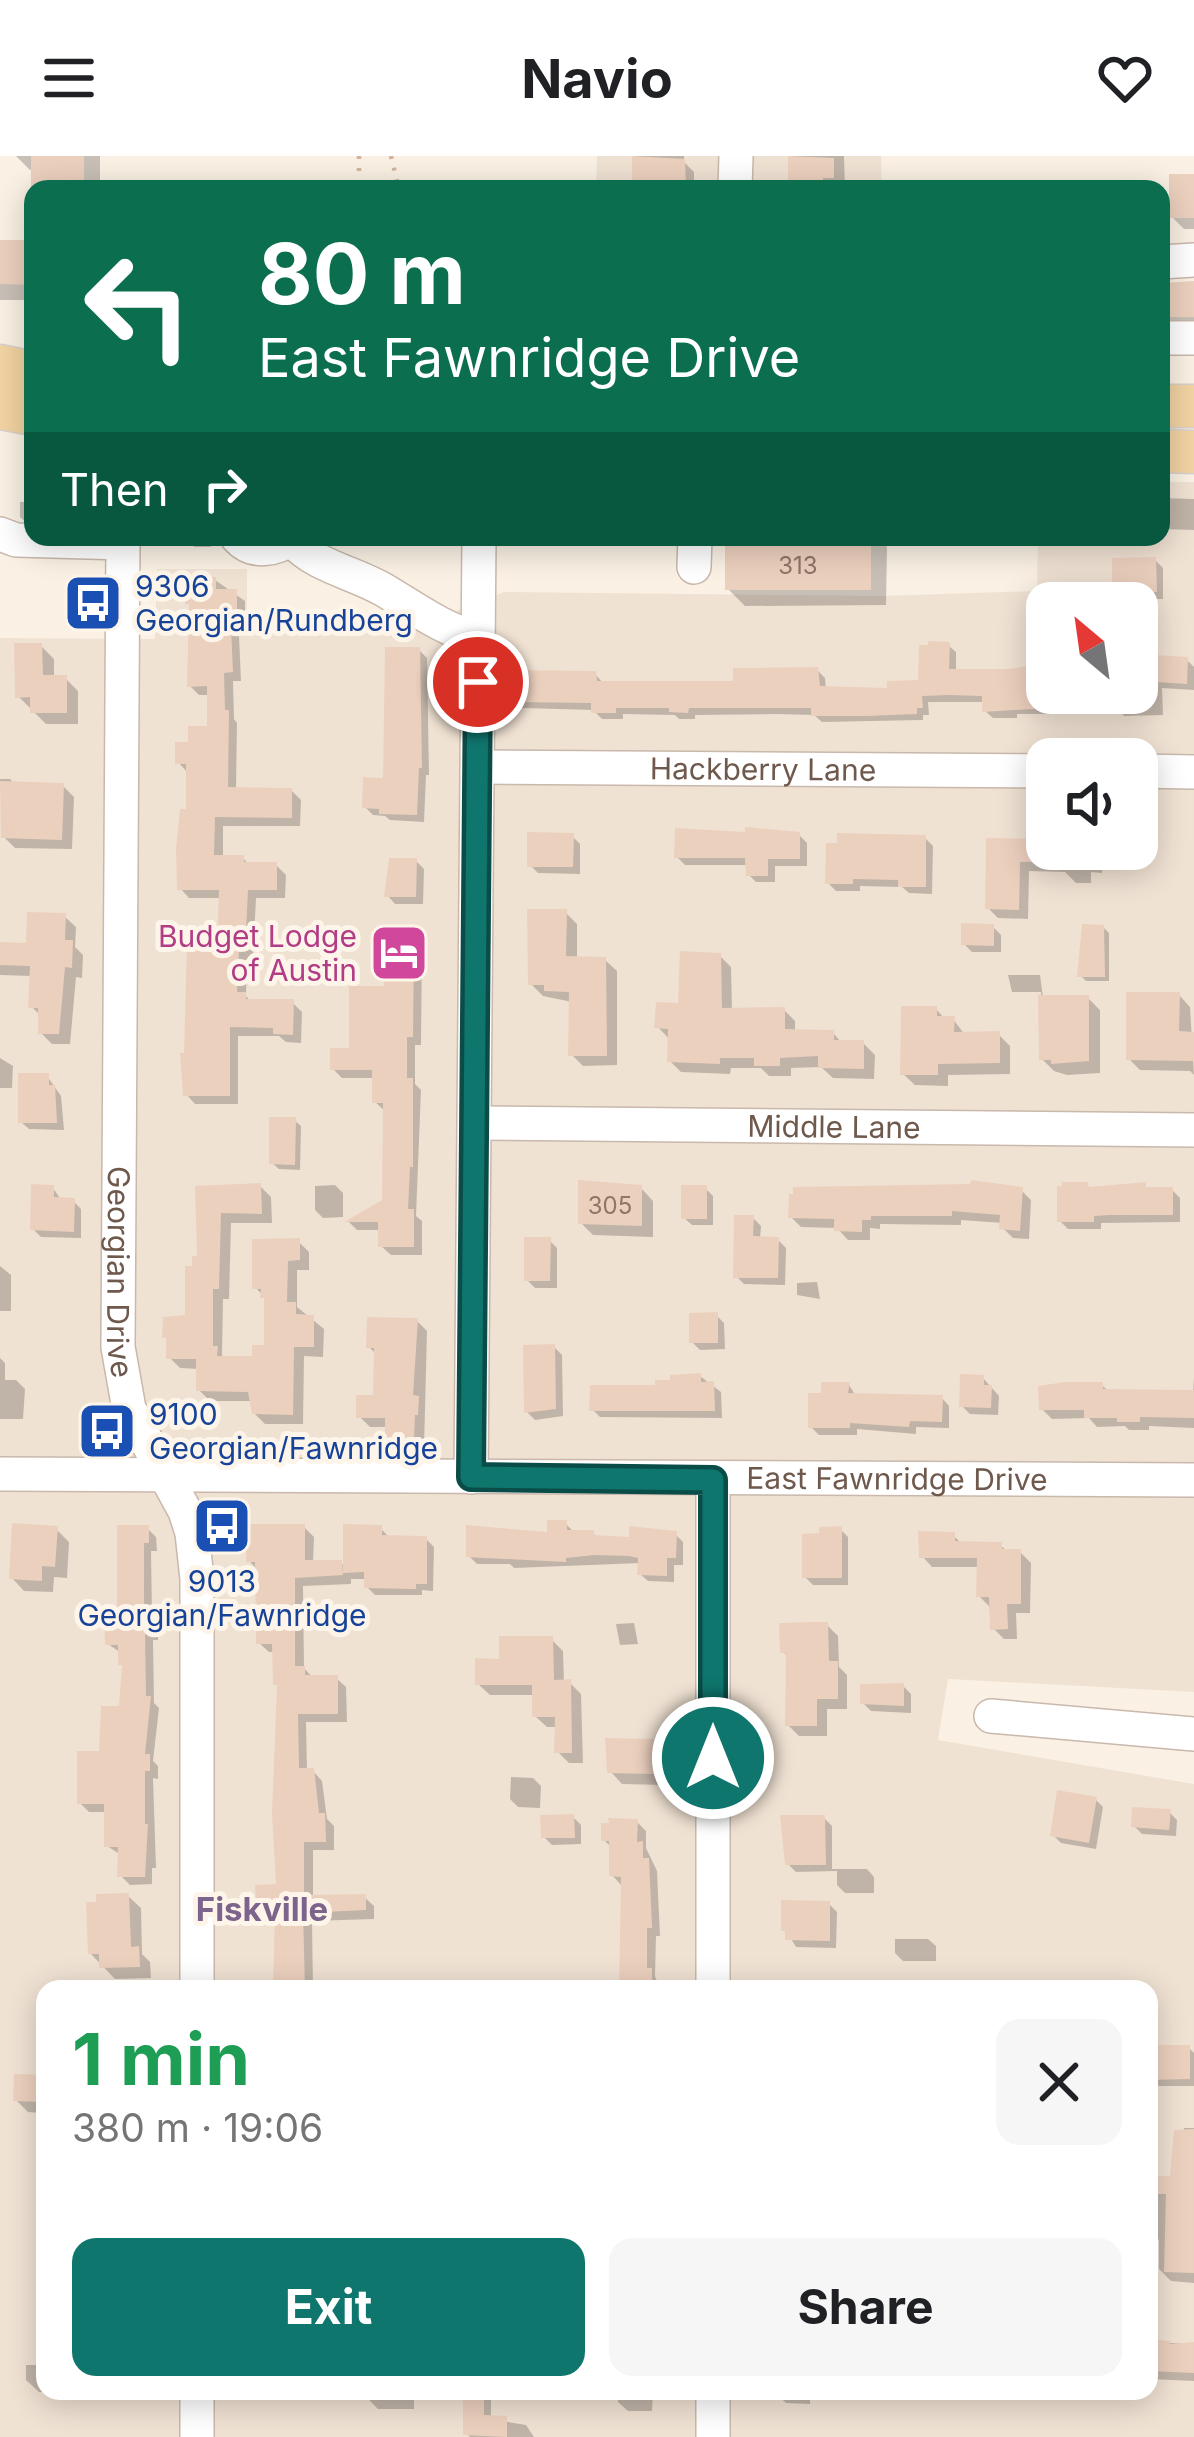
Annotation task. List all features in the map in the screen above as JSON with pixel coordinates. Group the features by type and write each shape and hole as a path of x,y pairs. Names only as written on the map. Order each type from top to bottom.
{"street":[{"name":"Georgian Drive","path":"123,546 118,1347 130,1409 192,1534 197,1579 197,1980"},
{"path":"299,546 308,558 381,588 452,632 479,639"},
{"path":"471,1477 479,546"},
{"name":"Hackberry Lane","path":"478,767 1026,771"},
{"path":"1158,771 1194,772"},
{"name":"Middle Lane","path":"477,1123 1194,1130"},
{"name":"East Fawnridge Drive","path":"0,1474 1194,1480"},
{"path":"713,1480 713,1980"},
{"path":"991,1716 1194,1734"},
{"path":"196,2437 197,2400"},
{"path":"713,2400 713,2437"}],"shaded area":[{"path":"597,156 881,156 882,180 596,180"},
{"path":"1170,482 1194,482 1194,1692 948,1679 938,1740 1194,1784 1194,2437 0,2437 0,638 155,639 157,569 247,569 247,616 456,611 504,592 880,596 1026,591 1026,714 1158,714 1158,582 1037,582 1038,546 1170,546"}],"building":[{"path":"31,156 84,156 84,180 31,180"},
{"path":"632,156 685,159 686,180 632,180"},
{"path":"788,156 834,158 834,178 788,180"},
{"path":"1169,174 1194,174 1194,218 1170,218"},
{"path":"0,240 24,240 24,285 0,284"},
{"path":"1194,281 1194,317 1170,317 1170,282"},
{"path":"725,546 871,546 871,590 725,590"},
{"path":"1156,557 1157,582 1112,582 1112,558"},
{"path":"216,577 216,589 237,589 237,628 231,628 233,672 224,673 225,710 229,710 228,787 292,788 292,818 215,817 214,855 244,855 244,862 277,862 277,890 248,890 237,992 246,992 246,999 294,999 293,1035 273,1034 273,1028 230,1027 230,1096 183,1096 180,1053 184,1053 187,943 217,944 219,890 177,890 176,848 180,809 186,809 186,764 175,764 175,742 188,742 188,726 207,726 207,686 187,687 189,604 185,604 184,578"},
{"path":"928,641 950,642 949,669 1026,666 1026,709 982,712 982,696 949,695 922,696 923,708 917,708 917,714 865,716 811,716 811,708 689,708 688,713 669,712 669,708 616,708 616,713 591,713 591,703 512,702 512,670 596,671 597,681 733,681 733,668 818,667 820,686 887,688 887,681 918,680 919,645 928,645"},
{"path":"14,643 42,643 43,675 67,675 67,713 30,713 30,697 15,698"},
{"path":"385,647 420,647 422,768 417,815 379,814 379,809 362,808 363,777 383,778"},
{"path":"1158,655 1188,657 1187,684 1158,682"},
{"path":"0,781 64,783 62,840 1,838"},
{"path":"745,827 800,832 800,859 768,859 768,876 746,876 745,858 674,858 675,828 745,832"},
{"path":"527,832 574,833 573,867 527,867"},
{"path":"837,833 926,835 926,887 898,887 898,880 825,884 826,843 837,843"},
{"path":"986,838 1026,839 1026,862 1020,862 1019,910 985,909"},
{"path":"389,858 417,858 416,897 384,897"},
{"path":"527,909 567,909 566,956 606,957 607,1056 568,1056 569,992 528,985"},
{"path":"27,912 66,913 65,940 73,940 72,968 65,967 59,1034 38,1034 38,1008 28,1008 30,966 0,965 0,942 26,943"},
{"path":"961,923 994,924 994,946 961,945"},
{"path":"1082,924 1104,925 1105,977 1077,977"},
{"path":"384,932 414,932 413,1037 407,1037 407,1078 413,1078 408,1209 414,1209 414,1247 378,1247 378,1222 344,1222 382,1200 383,1103 372,1103 372,1070 330,1070 330,1048 349,1048 349,986 384,986"},
{"path":"680,951 721,953 722,1008 785,1007 785,1029 834,1030 834,1040 864,1040 864,1069 818,1068 818,1056 780,1058 780,1066 754,1066 754,1058 720,1058 720,1064 667,1062 668,1029 654,1028 656,1002 678,1003"},
{"path":"1126,992 1180,992 1179,1031 1194,1032 1194,1061 1126,1060"},
{"path":"1038,995 1089,995 1089,1061 1051,1064 1051,1060 1039,1060"},
{"path":"901,1006 937,1006 937,1016 955,1016 954,1032 1000,1031 1000,1063 938,1064 938,1075 900,1075"},
{"path":"18,1073 49,1073 49,1085 55,1085 57,1123 18,1123"},
{"path":"269,1117 296,1117 295,1165 269,1164"},
{"path":"578,1180 642,1185 642,1226 578,1224"},
{"path":"971,1180 1023,1187 1020,1231 999,1229 1000,1215 952,1211 952,1216 871,1216 871,1220 862,1220 862,1232 834,1231 834,1219 788,1218 793,1187 970,1184"},
{"path":"1088,1182 1088,1187 1146,1182 1146,1187 1173,1187 1173,1215 1109,1215 1094,1216 1094,1222 1057,1222 1057,1186"},
{"path":"261,1183 262,1214 221,1213 213,1346 218,1346 217,1356 252,1356 252,1345 264,1345 264,1298 260,1298 261,1289 252,1289 252,1239 300,1238 300,1260 288,1261 287,1302 296,1302 296,1314 314,1315 314,1347 294,1347 293,1415 252,1414 248,1392 196,1391 196,1359 166,1359 166,1338 162,1338 163,1317 185,1315 185,1266 192,1266 192,1256 197,1256 195,1186"},
{"path":"31,1184 54,1185 54,1197 75,1198 74,1232 30,1230"},
{"path":"681,1185 707,1185 707,1219 681,1219"},
{"path":"734,1215 754,1215 753,1236 779,1237 778,1278 733,1278"},
{"path":"524,1237 551,1237 550,1281 524,1281"},
{"path":"718,1312 718,1343 689,1343 689,1313"},
{"path":"367,1317 418,1318 414,1438 385,1438 385,1418 356,1418 356,1395 373,1395 374,1348 366,1348"},
{"path":"555,1344 556,1409 524,1413 523,1345"},
{"path":"701,1373 701,1382 714,1381 715,1411 589,1411 590,1385 655,1385 655,1380 670,1380 670,1375"},
{"path":"960,1374 984,1375 984,1385 992,1385 991,1408 959,1407"},
{"path":"821,1382 850,1382 848,1393 943,1395 942,1422 808,1428 808,1393 821,1393"},
{"path":"1103,1382 1103,1389 1194,1390 1194,1418 1140,1417 1140,1422 1117,1422 1117,1418 1084,1418 1084,1410 1039,1410 1038,1386"},
{"path":"547,1520 567,1520 567,1530 594,1530 594,1535 629,1537 629,1526 677,1531 676,1558 667,1558 667,1576 637,1575 638,1558 629,1556 594,1555 566,1558 566,1562 466,1557 466,1525 547,1532"},
{"path":"12,1523 58,1526 55,1567 42,1566 42,1581 9,1579"},
{"path":"247,1524 305,1524 305,1560 342,1560 343,1575 295,1578 295,1666 305,1666 305,1675 338,1675 338,1714 298,1714 299,1768 314,1768 319,1813 325,1813 326,1842 304,1842 304,1895 366,1894 366,1910 303,1913 305,1980 273,1980 275,1909 256,1909 255,1885 276,1884 272,1814 277,1685 273,1685 272,1644 256,1644 255,1562 246,1562"},
{"path":"343,1524 382,1525 382,1535 427,1536 427,1584 416,1584 416,1589 364,1588 364,1572 343,1573"},
{"path":"117,1525 149,1525 149,1543 144,1543 144,1604 150,1611 151,1632 145,1632 146,1696 151,1696 145,1754 150,1754 150,1771 145,1771 145,1877 117,1877 118,1847 104,1847 104,1804 77,1804 77,1751 99,1751 101,1706 119,1706 122,1665 118,1665 118,1645 105,1645 104,1613 117,1612"},
{"path":"842,1526 842,1578 802,1578 802,1534"},
{"path":"918,1531 955,1532 955,1541 1002,1542 1002,1549 1021,1549 1021,1604 1007,1604 1008,1629 990,1630 989,1597 976,1597 977,1558 919,1558"},
{"path":"828,1622 829,1661 838,1661 838,1699 817,1699 817,1726 785,1726 786,1653 780,1653 779,1623"},
{"path":"499,1636 553,1636 554,1680 571,1679 572,1753 554,1753 555,1717 532,1717 532,1685 475,1685 475,1658 499,1659"},
{"path":"904,1683 904,1706 860,1704 860,1684"},
{"path":"605,1738 655,1739 654,1774 607,1773"},
{"path":"1057,1790 1097,1797 1089,1843 1050,1836"},
{"path":"1132,1807 1171,1809 1169,1830 1131,1827"},
{"path":"574,1814 575,1838 541,1838 540,1815"},
{"path":"780,1815 825,1815 826,1865 785,1865"},
{"path":"608,1818 638,1819 637,1842 643,1841 643,1858 649,1858 652,1928 647,1928 647,1968 652,1968 652,1980 619,1980 621,1877 609,1876 609,1841 601,1841 601,1823 609,1823"},
{"path":"129,1893 131,1947 139,1946 140,1967 99,1968 99,1954 88,1954 86,1902 96,1902 96,1894"},
{"path":"781,1900 830,1901 830,1941 785,1940"},
{"path":"1158,2045 1190,2045 1190,2079 1158,2080"},
{"path":"14,2074 36,2075 36,2102 13,2101"},
{"path":"1194,2129 1194,2273 1164,2272 1166,2194 1158,2194 1158,2176 1170,2176 1174,2130"},
{"path":"1158,2340 1194,2342 1194,2373 1158,2371"},
{"path":"463,2400 484,2400 484,2415 507,2416 507,2437 463,2435"}],"place":[{"name":"9306 Georgian/Rundberg","path":"93,603"},
{"name":"Budget Lodge of Austin","path":"399,953"},
{"name":"9100 Georgian/Fawnridge","path":"107,1431"},
{"name":"9013 Georgian/Fawnridge","path":"222,1526"}],"district":[{"name":"Fiskville","path":"262,1909"}],"route":[{"path":"478,682 471,1477 713,1480 713,1758"}]}
